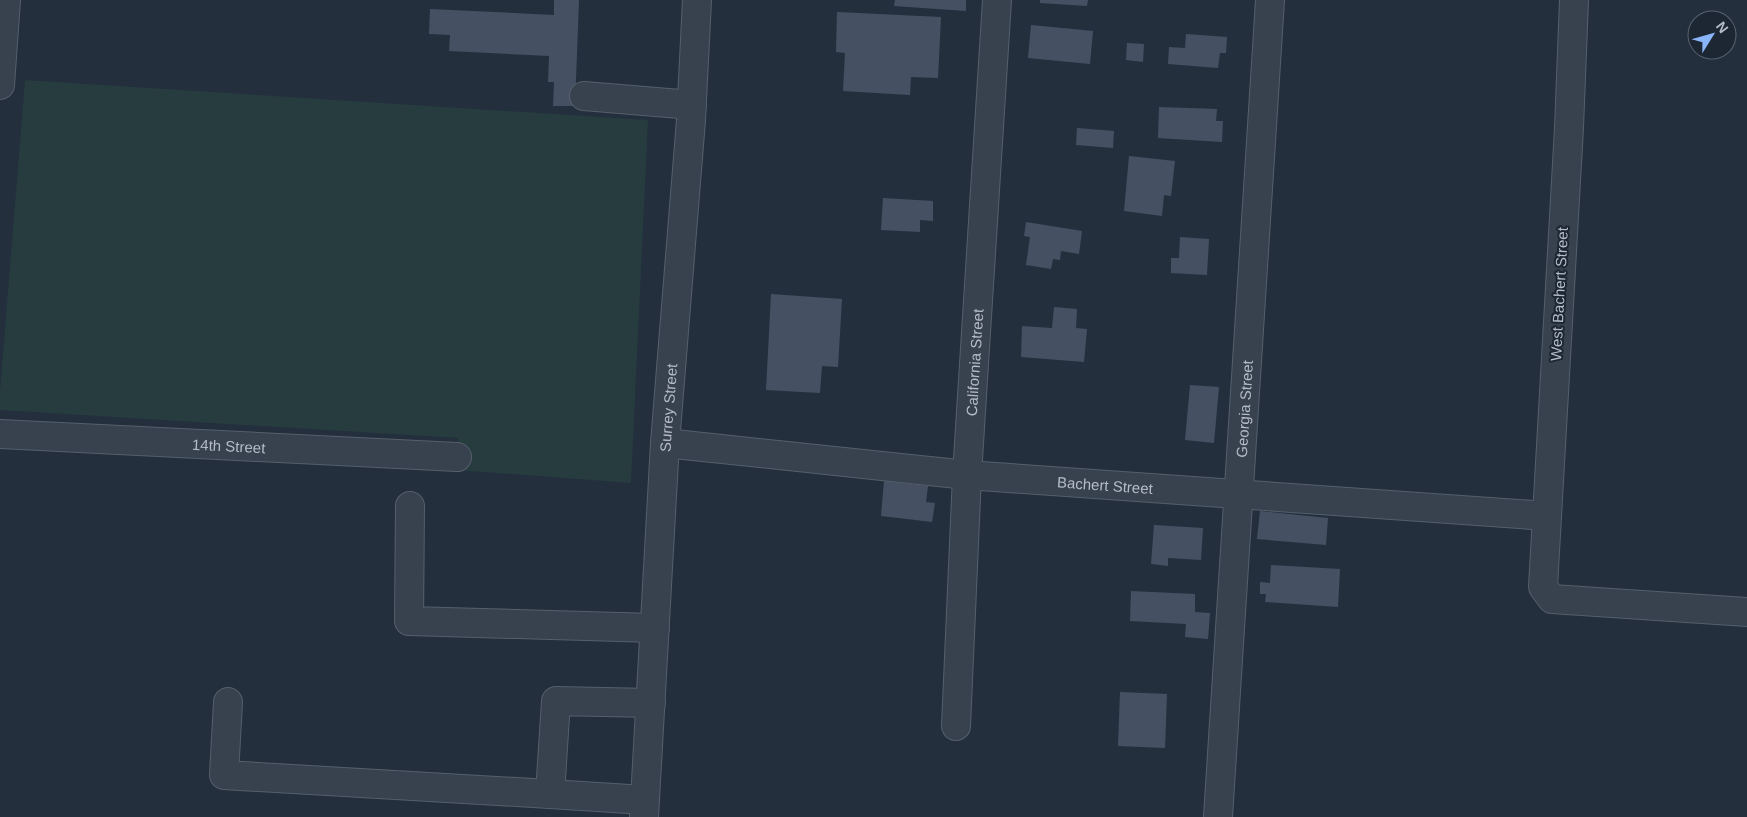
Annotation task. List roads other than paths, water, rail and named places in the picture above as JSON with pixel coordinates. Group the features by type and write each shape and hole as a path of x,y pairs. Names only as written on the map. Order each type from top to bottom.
{"street":[{"path":"0,85 6,0"},
{"name":"Surrey Street","path":"645,809 665,443 692,105 697,0"},
{"name":"California Street","path":"956,726 967,475 997,0"},
{"name":"Georgia Street","path":"1218,817 1270,0"},
{"name":"West Bachert Street","path":"1574,0 1569,128 1543,587 1552,599 1747,612"},
{"path":"584,96 692,105"},
{"name":"14th Street","path":"0,434 457,457"},
{"name":"Bachert Street","path":"665,443 967,475 1547,516"},
{"path":"410,506 409,621 655,628"},
{"path":"550,794 556,701 651,703"},
{"path":"228,702 224,775 550,794 645,809"}]}
